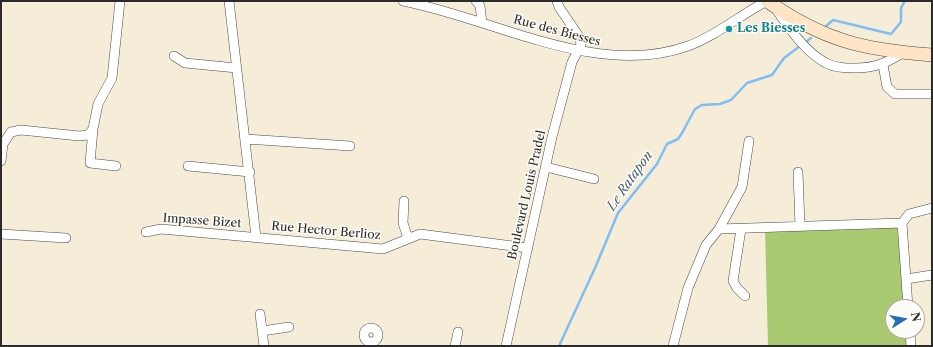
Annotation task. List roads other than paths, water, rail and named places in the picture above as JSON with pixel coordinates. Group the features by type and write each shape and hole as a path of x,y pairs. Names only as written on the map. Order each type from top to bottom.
{"main road":[{"path":"769,3 827,35 848,43 875,50 932,55"}],"street":[{"path":"116,166 90,163 93,129 98,104 112,78 120,1"},
{"name":"Rue Hector Berlioz","path":"230,1 256,237 384,248 420,234 528,248"},
{"name":"Rue des Biesses","path":"403,1 579,51 631,56 656,56 676,50 699,41 769,3"},
{"path":"476,1 480,6 482,23"},
{"path":"557,1 559,7 580,38 581,45 579,51"},
{"path":"769,3 791,32 826,63 839,68 862,68 883,65 902,53"},
{"name":"Boulevard Louis Pradel","path":"506,346 546,167 572,62 579,51"},
{"path":"174,56 185,63 237,68"},
{"path":"883,65 886,87 895,94 932,94"},
{"path":"1,161 3,144 11,132 21,130 79,136 88,134 93,129"},
{"path":"246,139 350,146"},
{"path":"673,346 688,288 706,245 719,230 742,187 749,141"},
{"path":"188,166 250,172"},
{"path":"546,167 594,179"},
{"path":"798,172 800,226"},
{"path":"404,201 403,223 408,238"},
{"path":"907,299 902,223 909,214 932,208"},
{"path":"719,230 902,223"},
{"name":"Impasse Bizet","path":"146,232 161,229 256,237"},
{"path":"741,229 733,281 737,288 745,296"},
{"path":"1,234 66,238"},
{"path":"906,279 932,275"},
{"path":"260,314 264,346"},
{"path":"262,331 289,328"},
{"path":"455,346 458,332"}],"waterway":[{"name":"Le Ratapon","path":"825,27 833,20 891,34 901,22 901,8 905,1"},
{"name":"Le Ratapon","path":"806,42 811,38"},
{"name":"Le Ratapon","path":"559,346 595,268 618,213 657,164 667,144 678,139 695,109 702,105 720,104 731,100 747,83 772,75 784,58 800,46"}],"place":[{"name":"Les Biesses","path":"729,29"}]}
